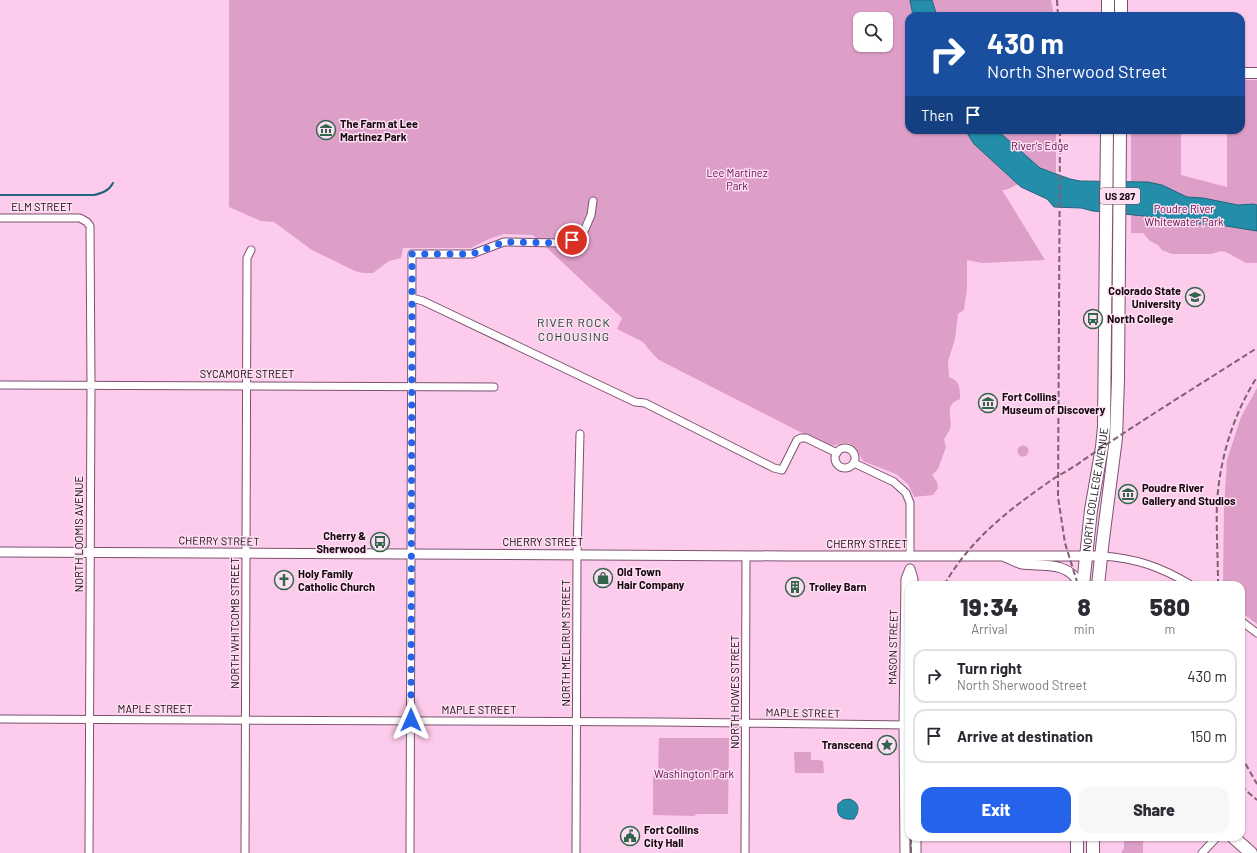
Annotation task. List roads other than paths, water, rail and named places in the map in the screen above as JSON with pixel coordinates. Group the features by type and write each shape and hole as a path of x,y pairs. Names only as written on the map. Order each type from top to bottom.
{"highway":[{"path":"1108,0 1108,12"},
{"path":"1121,0 1121,12"},
{"name":"NORTH COLLEGE AVENUE","path":"1083,581 1091,510 1104,427 1107,134"},
{"name":"NORTH COLLEGE AVENUE","path":"1098,581 1116,438 1118,379 1120,134"},
{"path":"1077,841 1077,853"},
{"path":"1093,841 1093,853"},
{"path":"1238,841 1251,853"}],"main road":[{"path":"1245,73 1257,73"}],"street":[{"path":"410,853 412,254 472,254 504,242 560,243 572,240 585,229 591,215 593,201"},
{"name":"ELM STREET","path":"0,218 83,219"},
{"name":"NORTH LOOMIS AVENUE","path":"83,219 90,226 91,384 89,853"},
{"name":"NORTH WHITCOMB STREET","path":"245,853 246,385 248,258 251,250"},
{"path":"412,298 423,300 635,402 645,403 774,468 782,470 797,440 802,438 806,438 837,453"},
{"name":"SYCAMORE STREET","path":"0,385 91,384 494,387"},
{"name":"NORTH MELDRUM STREET","path":"576,853 577,554 580,434"},
{"path":"843,448 850,450 855,455 854,463 847,468 840,467 835,460 837,453 843,448"},
{"path":"854,463 894,482 906,493 910,502 910,556"},
{"name":"CHERRY STREET","path":"0,552 746,556 1101,556"},
{"path":"1000,555 1023,564 1053,565 1062,568 1067,570 1078,581"},
{"name":"NORTH HOWES STREET","path":"745,853 746,556"},
{"name":"MASON STREET","path":"910,556 912,581"},
{"path":"1101,556 1122,557 1144,562 1166,571 1184,581"},
{"name":"MASON STREET","path":"906,581 910,569"},
{"path":"1245,623 1257,633"},
{"name":"MAPLE STREET","path":"0,719 411,720 905,725"},
{"name":"MASON STREET","path":"905,841 905,853"},
{"path":"916,841 916,853"},
{"path":"1202,853 1213,841"}],"water":[{"path":"910,0 932,0 936,12 912,12"},
{"path":"968,134 1002,134 1040,168 1070,179 1080,181 1148,182 1162,185 1187,197 1203,198 1238,205 1257,205 1257,231 1214,224 1195,224 1154,217 1093,211 1081,208 1054,207 1047,199 1021,187 974,144"},
{"path":"843,800 853,800 858,807 854,819 843,818 838,812 838,804"}],"waterway":[{"path":"0,195 94,195 107,190 113,183"}],"railway":[{"path":"1057,0 1058,12"},
{"path":"1060,134 1058,497 1065,543 1077,581"},
{"path":"947,581 967,552 980,538 1023,500 1056,477 1257,348"},
{"path":"1218,581 1217,502 1221,469 1229,437 1241,406 1257,377"},
{"path":"1245,763 1257,784"},
{"path":"1245,790 1257,800"},
{"path":"911,841 911,853"}],"place":[{"name":"The Farm at Lee Martinez Park","path":"326,130"},
{"name":"Colorado State University","path":"1195,297"},
{"name":"North College","path":"1093,319"},
{"name":"Fort Collins Museum of Discovery","path":"988,403"},
{"name":"Poudre River Gallery and Studios","path":"1128,494"},
{"name":"Cherry & Sherwood","path":"380,542"},
{"name":"Old Town Hair Company","path":"603,578"},
{"name":"Holy Family Catholic Church","path":"284,580"},
{"name":"Trolley Barn","path":"795,587"},
{"name":"Transcend","path":"887,745"},
{"name":"Fort Collins City Hall","path":"630,836"}],"district":[{"name":"RIVER ROCK COHOUSING","path":"574,330"}],"park label":[{"name":"River's Edge","path":"1040,146"},
{"name":"Lee Martinez Park","path":"737,179"},
{"name":"Poudre River Whitewater Park","path":"1184,215"},
{"name":"Washington Park","path":"694,774"}]}
